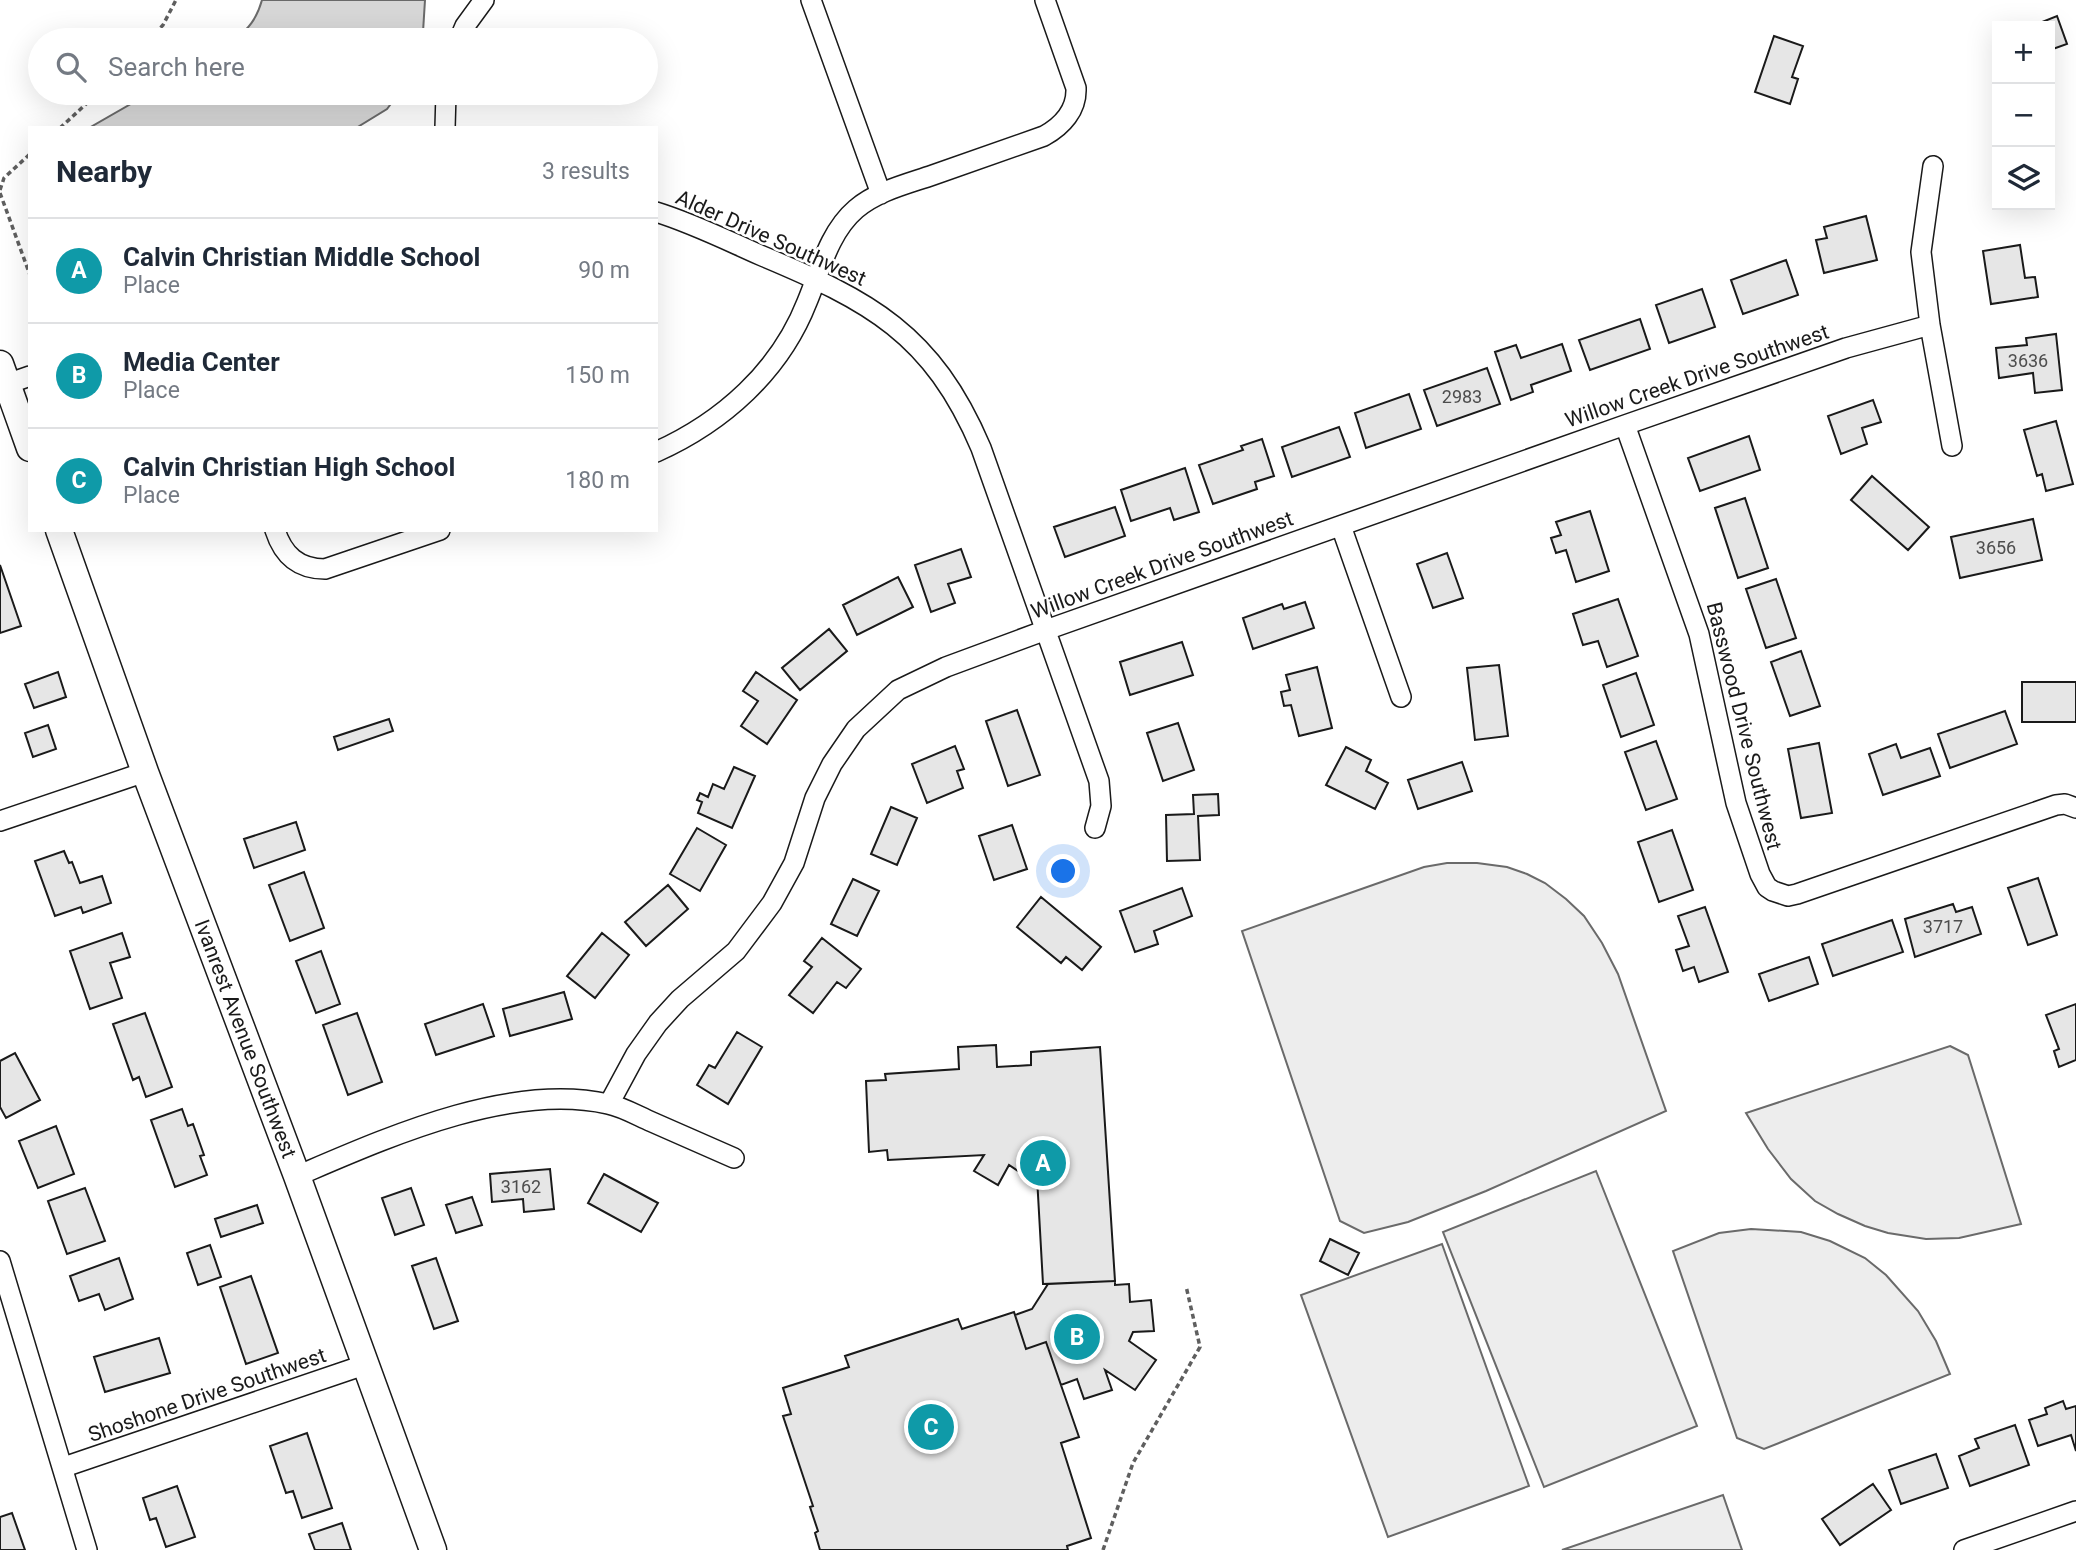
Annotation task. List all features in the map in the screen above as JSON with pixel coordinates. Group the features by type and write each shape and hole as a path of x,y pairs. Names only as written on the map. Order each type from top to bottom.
{"street":[{"path":"464,28 484,0"},
{"path":"811,0 881,194"},
{"path":"658,451 712,421 758,379 788,340 841,226 855,209 881,194 1044,136 1062,124 1076,96 1074,81 1045,0"},
{"path":"445,126 446,105"},
{"path":"1933,166 1922,252 1930,325 1952,446"},
{"name":"Alder Drive Southwest","path":"658,213 816,279 864,304 897,328 948,383 981,448 1099,780 1101,806 1095,828"},
{"name":"Willow Creek Drive Southwest","path":"609,1104 636,1054 657,1023 680,999 736,951 772,903 794,863 822,782 842,748 862,723 898,690 916,680 1046,630 1625,425 1846,348 1930,325"},
{"path":"12,374 28,440"},
{"name":"Basswood Drive Southwest","path":"1625,425 1692,610 1705,656 1736,803 1767,887 1780,894 1797,894 2056,805 2065,804 2076,808"},
{"path":"1341,526 1401,697"},
{"name":"Ivanrest Avenue Southwest","path":"60,532 145,772 433,1550"},
{"path":"276,532 286,554 300,565 316,569 334,567 434,532"},
{"path":"0,821 145,772"},
{"path":"296,1176 370,1145 469,1112 531,1100 578,1100 609,1104 734,1158"},
{"path":"0,1261 7,1308 64,1467 87,1550"},
{"name":"Shoshone Drive Southwest","path":"64,1467 364,1365"},
{"path":"1964,1550 2076,1511"}],"path":[{"path":"160,28 176,0"},
{"path":"62,126 85,105"},
{"path":"28,156 4,178 0,191 28,269"},
{"path":"1102,1550 1133,1463 1200,1348 1186,1286"}],"shaded area":[{"path":"262,0 425,0 423,28 248,28"},
{"path":"129,105 390,105 359,126 92,126"},
{"path":"1447,863 1507,867 1527,874 1545,883 1584,916 1618,974 1666,1111 1486,1191 1408,1222 1364,1233 1340,1221 1242,931 1424,867"},
{"path":"1950,1046 1968,1055 2021,1224 1959,1238 1926,1239 1865,1226 1815,1201 1791,1179 1768,1149 1746,1113"},
{"path":"1596,1171 1697,1426 1544,1487 1443,1232"},
{"path":"1751,1229 1801,1232 1830,1241 1865,1258 1886,1275 1918,1311 1936,1341 1950,1374 1764,1449 1737,1438 1673,1251 1719,1233"},
{"path":"1442,1244 1529,1486 1388,1537 1301,1295"},
{"path":"1723,1495 1742,1550 1562,1550"}],"building":[{"path":"2057,16 2067,44 2055,48 2055,21 2044,21"},
{"path":"1774,36 1803,46 1792,77 1798,79 1790,104 1755,92"},
{"path":"1866,216 1877,260 1824,273 1816,240 1827,238 1824,227"},
{"path":"2020,245 2025,278 2035,277 2038,297 1991,304 1983,251"},
{"path":"1786,260 1798,295 1743,314 1731,280"},
{"path":"1702,289 1715,327 1669,343 1656,305"},
{"path":"1640,319 1650,349 1590,370 1579,340"},
{"path":"2056,334 2062,390 2035,393 2033,373 1999,378 1996,348 2027,345 2026,338"},
{"path":"1562,344 1571,371 1531,385 1533,392 1511,400 1495,352 1516,345 1521,358"},
{"path":"1487,368 1500,404 1437,426 1424,390"},
{"path":"1409,394 1421,429 1366,448 1355,413"},
{"path":"1873,400 1881,422 1862,428 1867,444 1841,454 1828,416"},
{"path":"2056,421 2073,484 2046,491 2042,474 2037,476 2024,430"},
{"path":"1339,427 1350,457 1292,477 1282,447"},
{"path":"1749,436 1760,470 1700,491 1688,458"},
{"path":"1262,439 1274,476 1255,482 1257,489 1213,504 1199,465 1243,450 1241,446"},
{"path":"1185,468 1199,512 1174,520 1170,508 1131,521 1121,490"},
{"path":"1872,476 1929,527 1908,550 1851,500"},
{"path":"1745,498 1768,568 1738,578 1715,508"},
{"path":"1115,507 1125,536 1065,557 1054,527"},
{"path":"1590,511 1609,571 1576,582 1566,550 1556,553 1551,538 1561,535 1556,522"},
{"path":"2033,519 2042,560 1960,578 1951,537"},
{"path":"961,549 971,577 948,584 955,603 931,612 915,565"},
{"path":"1447,553 1463,598 1433,608 1417,564"},
{"path":"0,565 21,626 0,633"},
{"path":"898,577 913,607 857,635 843,605"},
{"path":"1776,579 1796,638 1766,648 1746,589"},
{"path":"1618,599 1638,656 1607,667 1598,641 1583,645 1573,614"},
{"path":"1305,602 1314,628 1253,649 1243,618 1282,604 1284,609"},
{"path":"829,629 847,651 800,690 782,668"},
{"path":"1182,642 1193,675 1130,695 1120,662"},
{"path":"1801,651 1820,706 1790,716 1771,662"},
{"path":"1499,665 1508,736 1475,740 1467,668"},
{"path":"1317,667 1332,728 1299,736 1291,705 1284,706 1281,692 1290,690 1286,675"},
{"path":"58,672 66,697 34,708 25,684"},
{"path":"756,672 797,700 767,744 741,726 758,701 743,691"},
{"path":"1636,673 1654,725 1621,737 1603,685"},
{"path":"2022,682 2076,682 2076,722 2022,722"},
{"path":"1017,710 1040,775 1008,786 986,721"},
{"path":"2005,711 2017,744 1950,768 1938,734"},
{"path":"389,719 393,731 338,750 334,737"},
{"path":"1178,723 1194,770 1163,781 1147,733"},
{"path":"48,725 56,749 33,757 25,733"},
{"path":"1656,741 1677,799 1646,810 1625,752"},
{"path":"1819,743 1832,813 1801,818 1788,749"},
{"path":"1896,744 1901,758 1930,748 1940,776 1883,795 1869,754"},
{"path":"955,746 964,769 957,771 963,788 927,803 912,764"},
{"path":"1346,747 1371,760 1366,771 1388,783 1375,809 1326,785"},
{"path":"1462,762 1472,791 1418,809 1408,780"},
{"path":"734,767 755,776 732,828 698,813 702,802 697,800 700,793 708,797 713,784 724,789"},
{"path":"1218,794 1219,815 1198,816 1200,860 1167,861 1166,815 1194,814 1193,795"},
{"path":"891,807 917,818 897,865 871,854"},
{"path":"296,822 305,850 254,868 244,839"},
{"path":"1012,825 1027,869 994,880 979,836"},
{"path":"697,828 726,845 700,891 670,874"},
{"path":"1672,830 1693,890 1659,902 1638,842"},
{"path":"64,851 69,863 72,862 80,883 102,876 111,903 83,913 81,907 55,916 35,861"},
{"path":"304,872 324,928 290,941 269,885"},
{"path":"2038,878 2057,935 2028,945 2008,888"},
{"path":"853,879 879,891 857,936 831,924"},
{"path":"668,885 688,909 646,946 625,922"},
{"path":"1182,888 1192,916 1154,931 1158,944 1135,952 1120,911"},
{"path":"1041,897 1101,947 1082,970 1066,957 1061,963 1017,927"},
{"path":"1953,904 1956,912 1972,907 1981,934 1915,957 1905,919"},
{"path":"1705,907 1728,972 1699,982 1694,967 1683,971 1676,950 1689,946 1678,916"},
{"path":"1892,920 1903,952 1833,976 1822,944"},
{"path":"122,933 130,957 110,963 122,998 90,1009 70,951"},
{"path":"602,933 629,955 595,998 567,976"},
{"path":"822,938 861,969 846,988 837,982 813,1013 789,995 812,967 804,961"},
{"path":"321,951 340,1004 316,1013 296,961"},
{"path":"1809,957 1818,984 1769,1001 1759,974"},
{"path":"564,992 572,1019 510,1036 503,1009"},
{"path":"483,1004 494,1036 436,1055 425,1024"},
{"path":"2076,1004 2076,1060 2059,1067 2054,1051 2059,1049 2046,1015"},
{"path":"145,1013 172,1087 146,1097 139,1077 133,1080 113,1024"},
{"path":"357,1013 382,1082 348,1095 323,1025"},
{"path":"737,1032 762,1047 728,1104 697,1085 709,1065 715,1068"},
{"path":"996,1045 997,1067 1031,1065 1031,1052 1100,1047 1115,1281 1043,1284 1037,1177 1027,1177 1009,1165 998,1185 974,1171 984,1155 888,1160 887,1150 869,1152 866,1081 886,1080 885,1074 959,1069 958,1047"},
{"path":"15,1053 40,1100 6,1118 0,1107 0,1061"},
{"path":"182,1109 188,1126 193,1124 204,1155 200,1156 207,1175 175,1187 151,1120"},
{"path":"56,1126 74,1174 38,1188 19,1141"},
{"path":"550,1169 554,1209 524,1212 523,1199 492,1202 490,1174"},
{"path":"604,1174 658,1203 641,1232 588,1203"},
{"path":"85,1188 105,1241 67,1254 48,1201"},
{"path":"411,1188 424,1225 395,1235 382,1198"},
{"path":"472,1197 482,1225 456,1233 446,1205"},
{"path":"257,1205 263,1223 221,1237 215,1219"},
{"path":"1330,1239 1359,1253 1348,1275 1320,1261"},
{"path":"210,1245 221,1277 198,1285 187,1253"},
{"path":"119,1258 133,1299 105,1310 99,1294 79,1301 70,1276"},
{"path":"436,1258 458,1321 434,1329 412,1266"},
{"path":"251,1276 278,1353 246,1364 220,1287"},
{"path":"1115,1281 1115,1285 1129,1284 1130,1302 1151,1300 1154,1331 1133,1332 1129,1341 1156,1360 1135,1390 1105,1370 1112,1390 1084,1399 1077,1379 1061,1385 1046,1342 1026,1349 1015,1315 1032,1309 1048,1284"},
{"path":"1014,1312 1026,1349 1046,1342 1079,1437 1061,1443 1091,1538 1067,1546 1068,1550 820,1550 815,1533 818,1531 810,1507 813,1506 783,1416 791,1414 783,1388 849,1367 845,1356 958,1319 962,1329"},
{"path":"159,1338 170,1373 105,1392 94,1357"},
{"path":"2063,1401 2066,1409 2076,1406 2076,1451 2071,1435 2038,1446 2029,1420 2047,1414 2045,1408"},
{"path":"2015,1425 2029,1465 1970,1486 1959,1456 1979,1448 1975,1439"},
{"path":"307,1433 332,1508 302,1518 293,1491 286,1493 270,1446"},
{"path":"1936,1454 1948,1488 1901,1504 1889,1470"},
{"path":"1873,1484 1891,1510 1840,1545 1822,1519"},
{"path":"177,1486 195,1537 166,1547 156,1518 150,1520 143,1498"},
{"path":"12,1513 25,1550 0,1550 0,1517"},
{"path":"342,1523 351,1550 315,1550 309,1534"}],"place":[{"name":"Calvin Christian Middle School","path":"1043,1163"},
{"name":"Media Center","path":"1077,1337"},
{"name":"Calvin Christian High School","path":"931,1427"}]}
